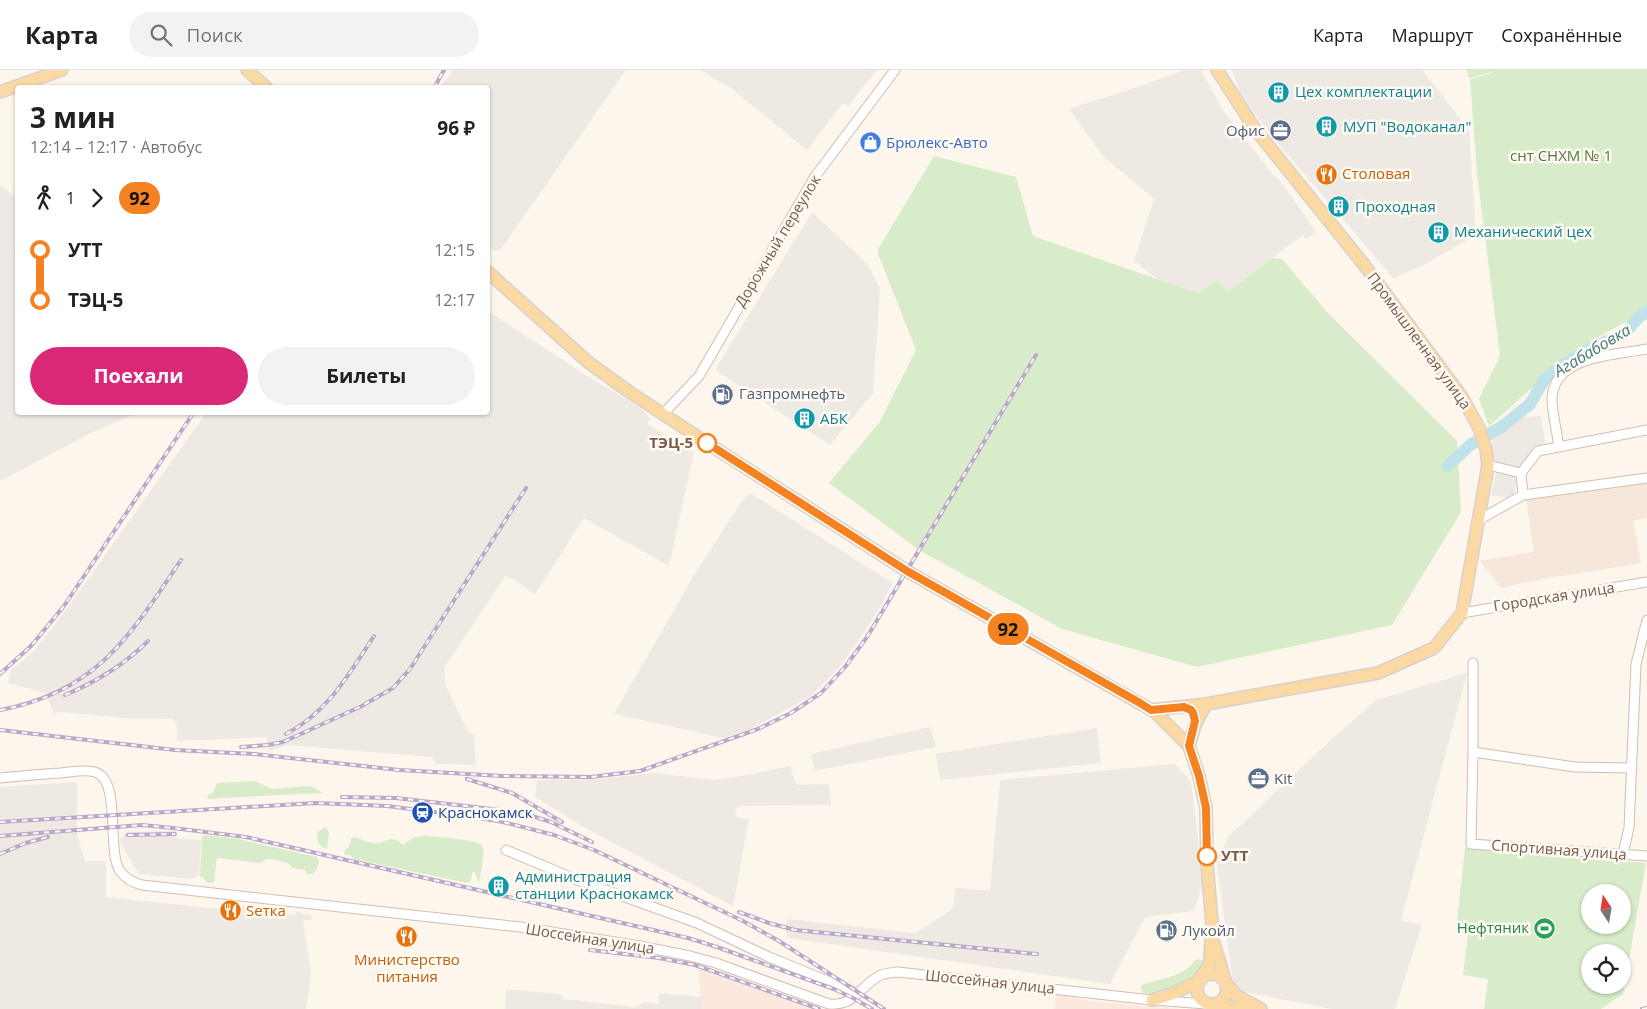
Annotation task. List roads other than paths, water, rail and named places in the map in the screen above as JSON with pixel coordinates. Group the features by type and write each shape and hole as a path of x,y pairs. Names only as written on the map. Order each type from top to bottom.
{"main road":[{"path":"20,85 62,70"},
{"path":"247,70 264,85"},
{"name":"Промышленная улица","path":"1206,704 1378,673 1434,648 1462,613 1488,465 1486,449 1479,428 1450,379 1365,266 1255,130 1216,70"},
{"path":"0,92 15,87"},
{"path":"490,274 588,362 663,414 907,571 1151,710 1172,729 1189,746 1199,776 1206,808 1207,864 1212,937 1208,967 1197,982 1198,995 1201,1001 1207,1004 1220,1003 1228,992 1212,937"},
{"path":"1151,710 1206,704"},
{"path":"1189,746 1195,725 1206,704"},
{"path":"1181,706 1187,708 1193,713 1195,725 1184,733 1176,732 1172,729 1169,716 1174,709 1181,706"},
{"path":"1152,1000 1172,994 1197,982 1208,974 1214,974 1220,976 1237,996 1261,1009"},
{"name":"Шоссейная улица","path":"1207,1004 1248,1009"}],"street":[{"name":"Дорожный переулок","path":"663,414 699,376 814,178 895,70"},
{"path":"1558,448 1552,400 1557,381 1560,377 1574,366 1588,360 1647,349"},
{"path":"1523,495 1521,473 1538,451 1647,430"},
{"path":"1488,465 1521,473"},
{"path":"1477,521 1523,495 1647,478"},
{"name":"Городская улица","path":"1462,613 1647,582"},
{"path":"1623,854 1629,828 1636,664 1647,620"},
{"path":"1473,663 1474,752 1575,767 1631,768"},
{"name":"Спортивная улица","path":"1474,752 1470,844 1647,856"},
{"name":"Шоссейная улица","path":"0,778 81,771 95,772 102,776 107,782 110,793 116,863 124,876 142,885 520,928 640,946 716,962 829,1004 843,1003 854,998 878,977 898,972 1152,1000 1207,1004"},
{"path":"506,850 575,879 697,923 769,957 852,991"}],"waterway":[{"name":"Агабабовка","path":"1448,466 1470,445 1503,426 1530,404 1544,380 1564,364 1588,349 1624,334 1639,317 1647,312"}],"railway":[{"path":"436,85 444,70"},
{"path":"0,730 175,750 254,754 399,770 502,776 591,777 640,771 758,729 791,713 821,693 845,667 867,637 1036,355"},
{"path":"0,674 31,646 64,606 192,415"},
{"path":"241,747 283,742 360,707 393,688 410,669 526,488"},
{"path":"0,710 34,702 62,690 86,675 108,657 145,613 181,560"},
{"path":"286,734 314,715 326,703 346,678 374,636"},
{"path":"65,695 109,672 148,641"},
{"path":"467,779 512,793 562,822"},
{"path":"342,797 396,798 510,811 551,822 592,842"},
{"path":"0,822 315,803 387,806 503,822 554,835 594,850 743,921 779,941 884,1009"},
{"path":"0,836 142,825 246,837 688,938 834,989 872,1009"},
{"path":"128,835 175,834"},
{"path":"0,854 26,843 48,837"},
{"path":"739,912 795,930 1037,954"},
{"path":"590,950 659,958 695,965 819,1009"},
{"path":"1642,1009 1647,1008"}],"place":[{"name":"Цех комплектации","path":"1279,92"},
{"name":"МУП \"Водоканал\"","path":"1327,127"},
{"name":"Офис","path":"1281,131"},
{"name":"Брюлекс-Авто","path":"870,143"},
{"name":"Столовая","path":"1326,174"},
{"name":"Проходная","path":"1339,207"},
{"name":"Механический цех","path":"1438,232"},
{"name":"Газпромнефть","path":"723,394"},
{"name":"АБК","path":"804,419"},
{"name":"ТЭЦ-5","path":"707,443"},
{"name":"Kit","path":"1258,779"},
{"name":"Краснокамск","path":"422,813"},
{"name":"УТТ","path":"1207,856"},
{"name":"Администрация станции Краснокамск","path":"499,886"},
{"name":"Sетка","path":"230,911"},
{"name":"Нефтяник","path":"1545,928"},
{"name":"Лукойл","path":"1166,931"},
{"name":"Министерство питания","path":"407,937"}],"park label":[{"name":"снт СНХМ № 1","path":"1561,156"}]}
